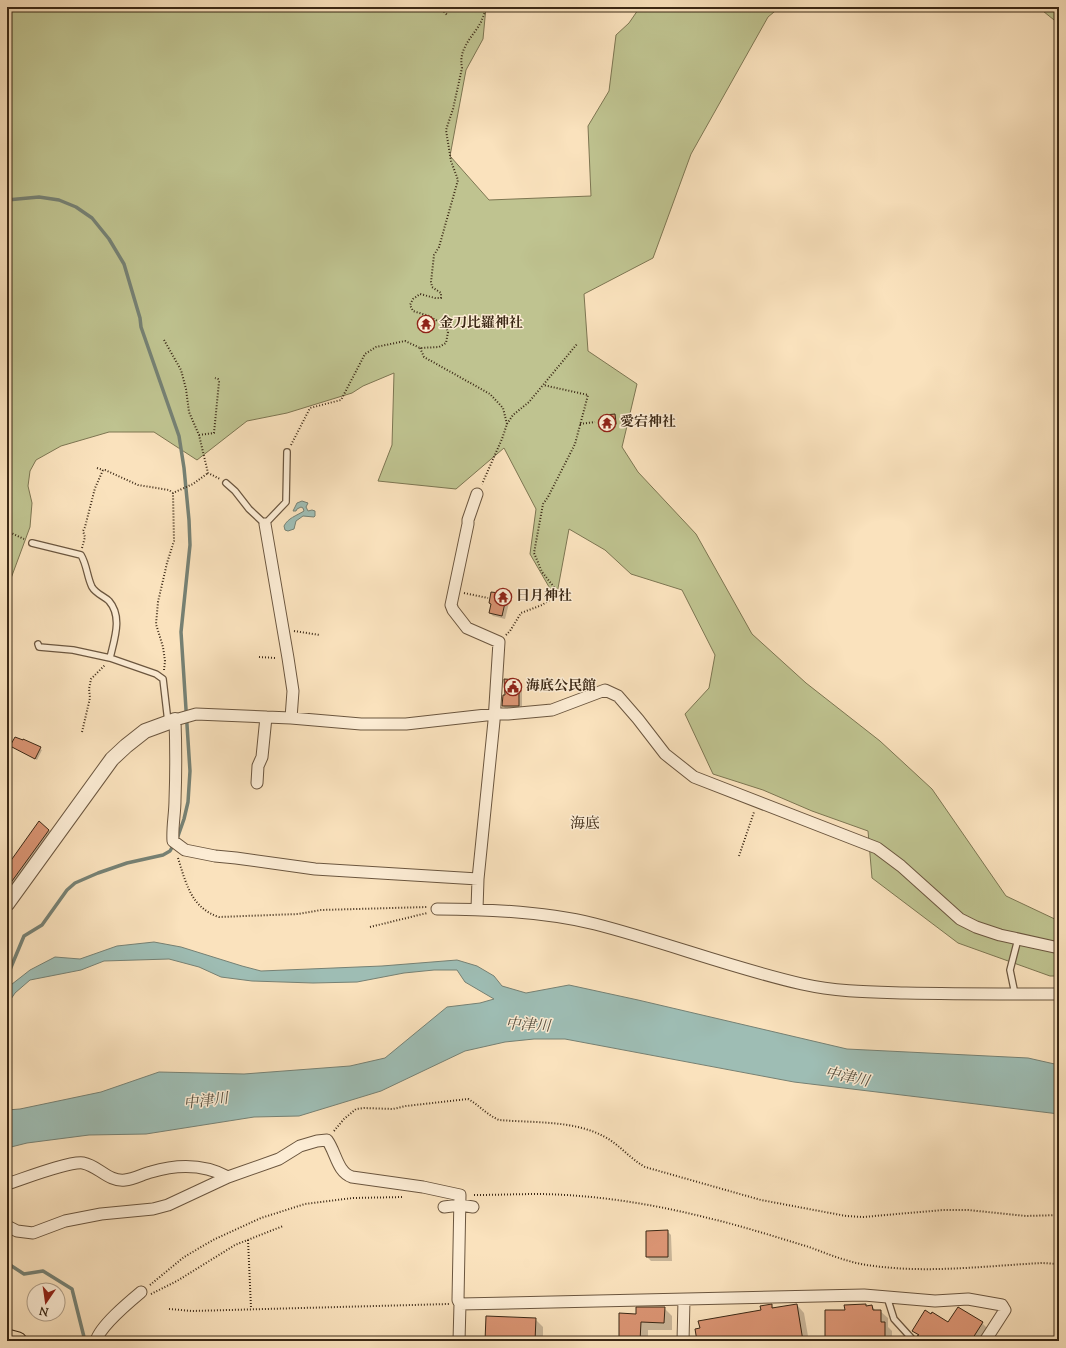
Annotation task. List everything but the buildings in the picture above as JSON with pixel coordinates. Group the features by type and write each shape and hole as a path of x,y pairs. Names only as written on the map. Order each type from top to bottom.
{"main road":[{"path":"7,1338 18,1341"}],"street":[{"path":"476,909 495,714 499,642 467,628 453,610 451,605 468,520 477,494"},
{"path":"265,524 284,630 293,691 292,718"},
{"path":"7,904 112,759 145,731 171,721 196,714 292,718 361,724 406,724 495,714 552,710 605,690 618,696 666,754 694,777 877,848 902,866 960,919 976,927 1000,935 1059,948"},
{"path":"261,777 258,766 262,757 266,717"},
{"path":"171,721 176,764 175,807 172,830 173,841 181,848 215,856 315,869 478,879"},
{"path":"437,909 476,909 561,917 594,924 742,968 803,984 841,991 1059,994"},
{"path":"7,1226 17,1231 33,1233 65,1221 93,1215 153,1209 168,1205 216,1184 228,1177 279,1158 300,1146 327,1140 332,1146 338,1162 347,1176 423,1187 460,1200 473,1207"},
{"path":"7,1184 57,1168 82,1163 90,1165 107,1176 117,1180 126,1180 153,1171 175,1166 206,1168 217,1171 228,1177"},
{"path":"444,1208 460,1200"},
{"path":"459,1341 460,1304 458,1300 460,1200"},
{"path":"96,1341 103,1329 140,1293"},
{"path":"460,1304 864,1295 935,1301 968,1299 1002,1305 1005,1310 985,1341"},
{"path":"682,1341 684,1300"}],"lane":[{"path":"226,483 249,509 265,524 286,502 287,452"},
{"path":"32,543 81,555 95,592 110,603 115,614 117,629 110,658"},
{"path":"38,644 39,647 73,650 110,658 156,674 163,679 171,721"},
{"path":"1015,994 1010,970 1018,939"},
{"path":"887,1297 894,1319 914,1341"}],"path":[{"path":"440,7 448,16"},
{"path":"287,452 310,408 341,400 365,354 376,347 405,341 420,348 439,347 446,343 448,332 446,326 429,316 413,311 410,305 413,299 420,294 441,298 441,293 432,287 430,282 434,255 439,247 458,180 451,161 446,130 453,110 462,68 461,61 463,54 468,40 481,22 487,7"},
{"path":"164,340 181,370 186,389 189,412 199,435 208,473 226,483"},
{"path":"477,494 502,439 507,424 513,415 529,402 577,344"},
{"path":"420,348 424,357 490,394 503,408 507,424"},
{"path":"199,435 214,433 219,382 218,379 215,378"},
{"path":"496,641 510,631 521,613 542,605 552,599 554,587 542,572 534,553 543,504 575,444 588,395 543,385"},
{"path":"580,424 595,422"},
{"path":"97,468 105,470 138,485 169,490 173,493"},
{"path":"81,555 85,537 81,530 85,527 94,488 103,470"},
{"path":"173,493 193,484 208,473"},
{"path":"163,679 165,661 163,647 156,624 158,602 174,541 173,493"},
{"path":"7,531 32,543"},
{"path":"455,591 488,598"},
{"path":"284,630 320,635"},
{"path":"259,658 288,658"},
{"path":"82,732 90,698 89,689 91,679 105,664"},
{"path":"739,856 758,802"},
{"path":"181,848 178,857 187,888 201,908 210,914 219,917 298,914 321,910 433,906 437,909 433,912 370,927"},
{"path":"327,1140 344,1119 356,1109 394,1109 406,1106 468,1099 492,1117 499,1120 566,1125 584,1129 605,1137 633,1160 645,1167 761,1200 852,1217 944,1210 968,1210 1026,1216 1059,1215"},
{"path":"460,1200 541,1194 629,1201 672,1209 708,1218 866,1265 896,1269 934,1269 1042,1263 1059,1264"},
{"path":"283,1226 235,1245 177,1281 144,1296 140,1293 184,1257 215,1239 261,1218 313,1203 353,1198 408,1196"},
{"path":"248,1240 251,1309"},
{"path":"169,1309 192,1311 460,1304"}],"green space":[{"path":"7,7 486,7 483,39 466,70 450,156 489,200 591,196 588,126 609,91 616,35 629,23 640,7 780,7 768,17 691,154 653,258 584,294 588,351 637,384 622,447 638,472 696,534 752,634 806,683 880,741 932,789 1006,896 1059,921 1059,976 1050,976 958,943 872,878 868,831 812,811 763,790 713,774 685,714 709,688 715,655 682,590 631,574 605,550 569,529 556,599 530,554 536,509 504,448 456,489 378,481 392,445 394,373 363,386 352,393 287,413 247,421 197,460 154,432 109,432 61,446 36,460 30,471 28,486 32,503 30,527 10,581 7,598"},
{"path":"1038,7 1059,7 1059,24"}],"water":[{"path":"302,501 308,503 306,507 308,511 315,511 315,516 303,516 296,521 294,529 288,531 285,530 284,526 292,517 304,511 301,507 296,511 293,511 297,503"},
{"name":"中津川","path":"154,942 181,947 261,971 382,966 457,960 477,966 494,976 502,986 526,993 569,985 847,1049 1028,1058 1059,1065 1059,1114 794,1082 565,1039 534,1039 505,1042 465,1051 381,1091 299,1116 254,1117 146,1134 89,1135 27,1143 7,1148 7,1110 20,1109 101,1092 159,1072 244,1074 350,1066 385,1058 447,1007 480,1003 494,999 465,982 457,970 434,970 404,973 357,982 313,983 252,981 221,977 199,967 169,959 104,961 81,970 30,980 15,993 7,1005 7,988 30,970 55,957 80,959 117,946"}],"waterway":[{"path":"7,200 39,197 59,200 76,207 92,218 109,239 124,264 140,318 141,327 179,436 184,468 190,545 181,632 190,771 188,802 177,839"},
{"path":"7,982 9,972 24,936 42,925 67,890 75,883 127,863 163,855 170,851 174,844"},
{"path":"7,1263 24,1274 43,1271 72,1289 84,1337 86,1338"}],"place":[{"name":"金刀比羅神社","path":"426,324"},
{"name":"愛宕神社","path":"607,423"},
{"name":"日月神社","path":"503,597"},
{"name":"海底公民館","path":"513,687"}],"district":[{"name":"海底","path":"585,824"}]}
